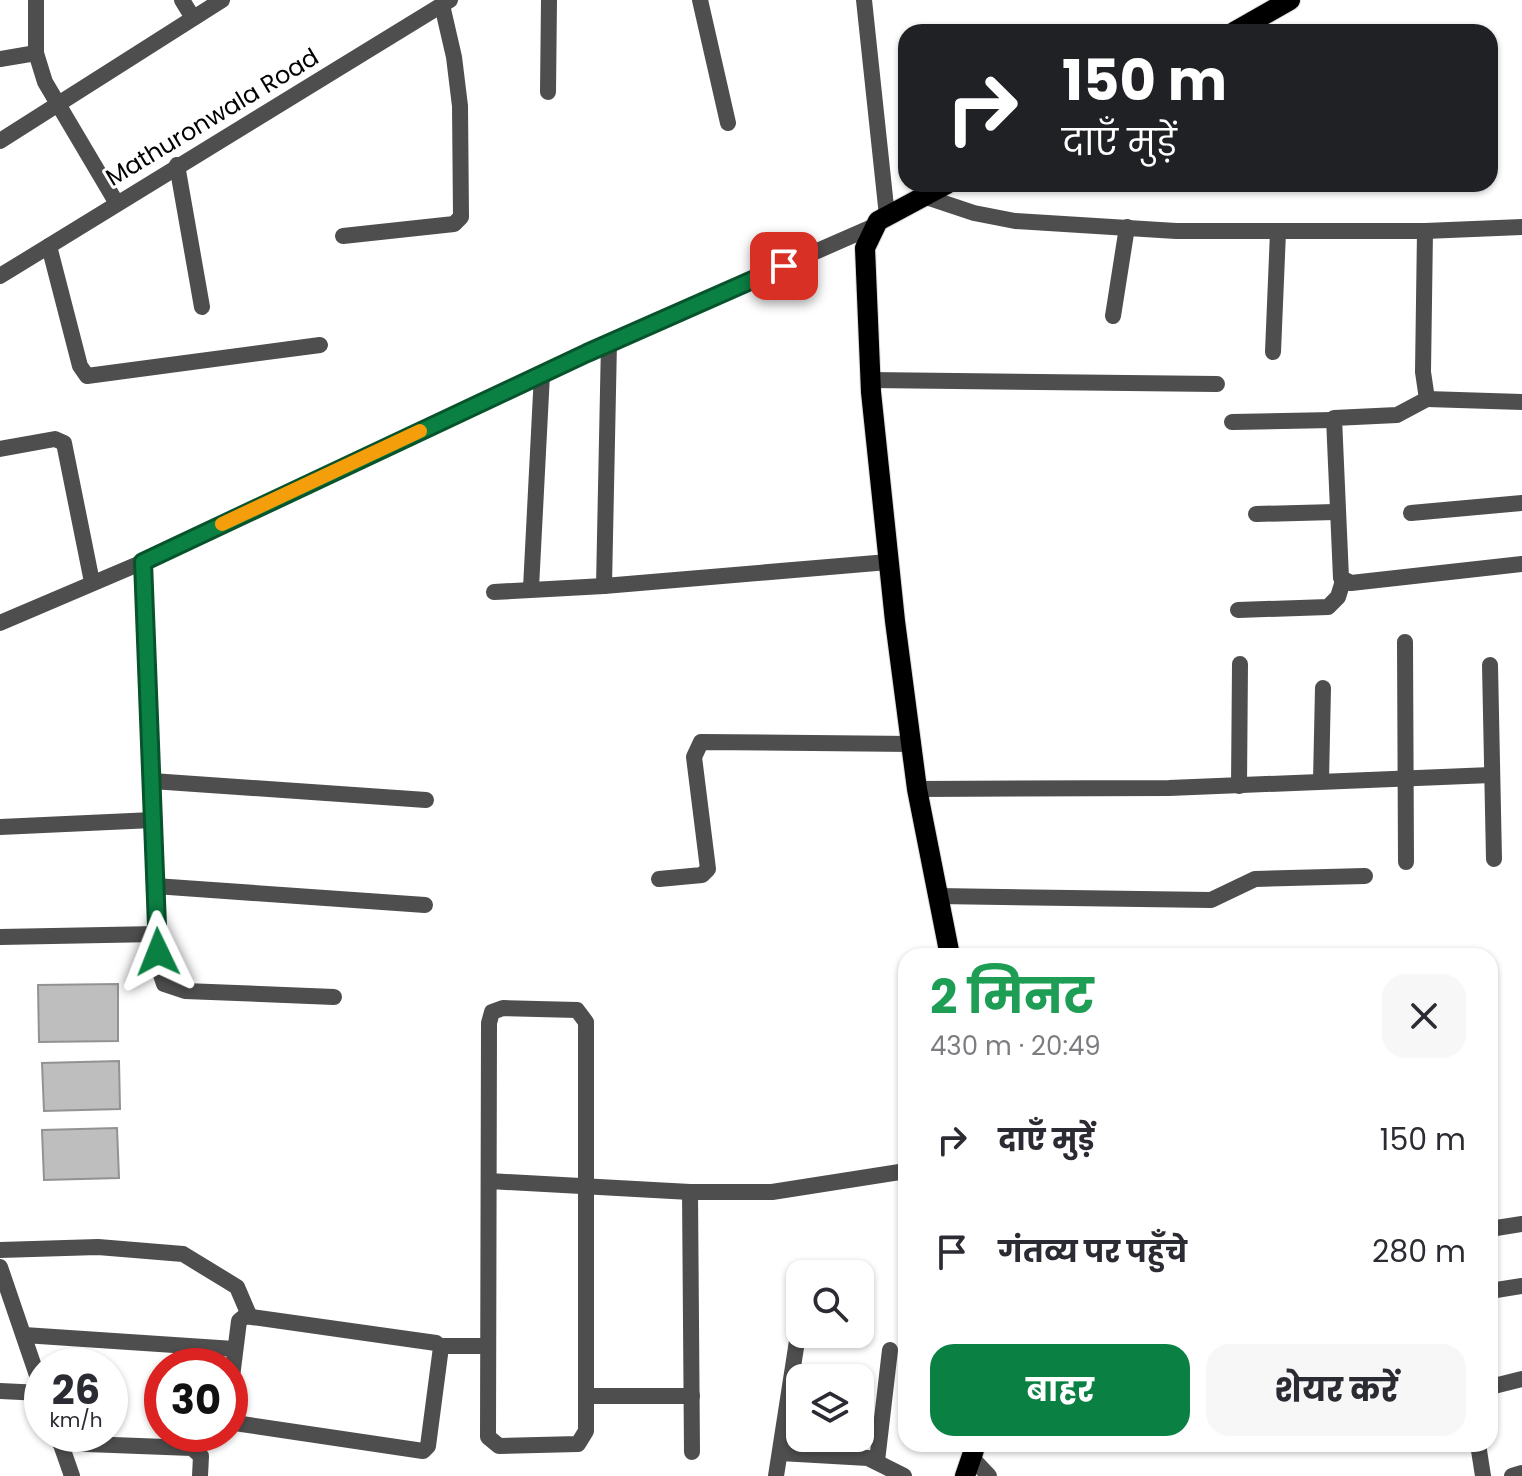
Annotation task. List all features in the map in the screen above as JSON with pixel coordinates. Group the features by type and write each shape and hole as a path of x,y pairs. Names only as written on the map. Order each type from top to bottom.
{"main road":[{"path":"1248,24 1290,0"},
{"path":"931,192 879,222 865,248 870,380 888,562 917,789 948,948"}],"street":[{"path":"36,0 36,53 45,82 116,202"},
{"path":"182,0 193,18"},
{"path":"0,141 222,0"},
{"path":"548,92 549,0"},
{"path":"700,0 728,123"},
{"path":"0,623 143,562 609,342 879,222 864,0"},
{"path":"343,236 454,224 461,217 459,92 446,2"},
{"name":"Mathuronwala Road","path":"0,276 446,2"},
{"path":"0,59 36,53"},
{"path":"177,165 202,307"},
{"path":"923,196 974,213 1015,221 1127,227 1278,232 1522,227"},
{"path":"1113,316 1127,227"},
{"path":"1425,231 1423,372 1427,399"},
{"path":"1273,352 1278,232"},
{"path":"49,246 80,366 87,376 320,345"},
{"path":"604,586 609,342"},
{"path":"531,588 542,374"},
{"path":"870,380 1217,384"},
{"path":"1232,422 1333,420 1337,416 1403,414 1427,399 1522,402"},
{"path":"1238,610 1328,607 1338,597 1343,581 1339,574 1335,512 1333,420"},
{"path":"0,449 55,439 64,443 92,582"},
{"path":"1411,513 1522,503"},
{"path":"1256,514 1335,512"},
{"path":"143,562 161,978 174,988 334,997"},
{"path":"494,592 888,562"},
{"path":"1343,581 1522,564"},
{"path":"1405,642 1406,862"},
{"path":"1239,786 1240,664"},
{"path":"1490,665 1494,859"},
{"path":"1321,781 1323,688"},
{"path":"659,879 692,877 704,874 708,869 694,757 701,742 913,744"},
{"path":"917,789 1239,786 1491,775"},
{"path":"152,781 426,800"},
{"path":"0,827 153,820"},
{"path":"937,896 1211,900 1255,879 1365,876"},
{"path":"155,886 425,905"},
{"path":"0,937 157,934"},
{"path":"503,1008 577,1010 586,1022 587,1186 586,1431 578,1444 494,1445 487,1431 489,1181 491,1015 503,1008"},
{"path":"489,1181 690,1192 772,1192 898,1172"},
{"path":"690,1192 692,1452"},
{"path":"1498,1228 1522,1224"},
{"path":"0,1250 98,1247 183,1254 237,1287 249,1315"},
{"path":"0,1267 4,1292 28,1348"},
{"path":"1498,1290 1522,1286"},
{"path":"234,1348 240,1319 249,1315 441,1346 487,1346"},
{"path":"24,1335 219,1348"},
{"path":"248,1425 423,1451 428,1446 441,1346"},
{"path":"776,1476 796,1348"},
{"path":"877,1461 890,1350"},
{"path":"1498,1385 1522,1379"},
{"path":"0,1391 24,1392"},
{"path":"587,1396 692,1396"},
{"path":"128,1443 192,1448 201,1456 200,1476"},
{"path":"64,1452 72,1476"},
{"path":"1479,1452 1483,1476"},
{"path":"780,1453 877,1461 904,1476"},
{"path":"971,1460 989,1476"},
{"path":"1512,1476 1522,1473"}],"building":[{"path":"118,984 118,1041 39,1042 38,985"},
{"path":"119,1061 120,1109 44,1111 42,1063"},
{"path":"117,1128 119,1178 44,1180 42,1130"}],"slow traffic":[{"path":"222,524 420,431"}],"route":[{"path":"158,952 143,562 587,353 784,266"}]}
